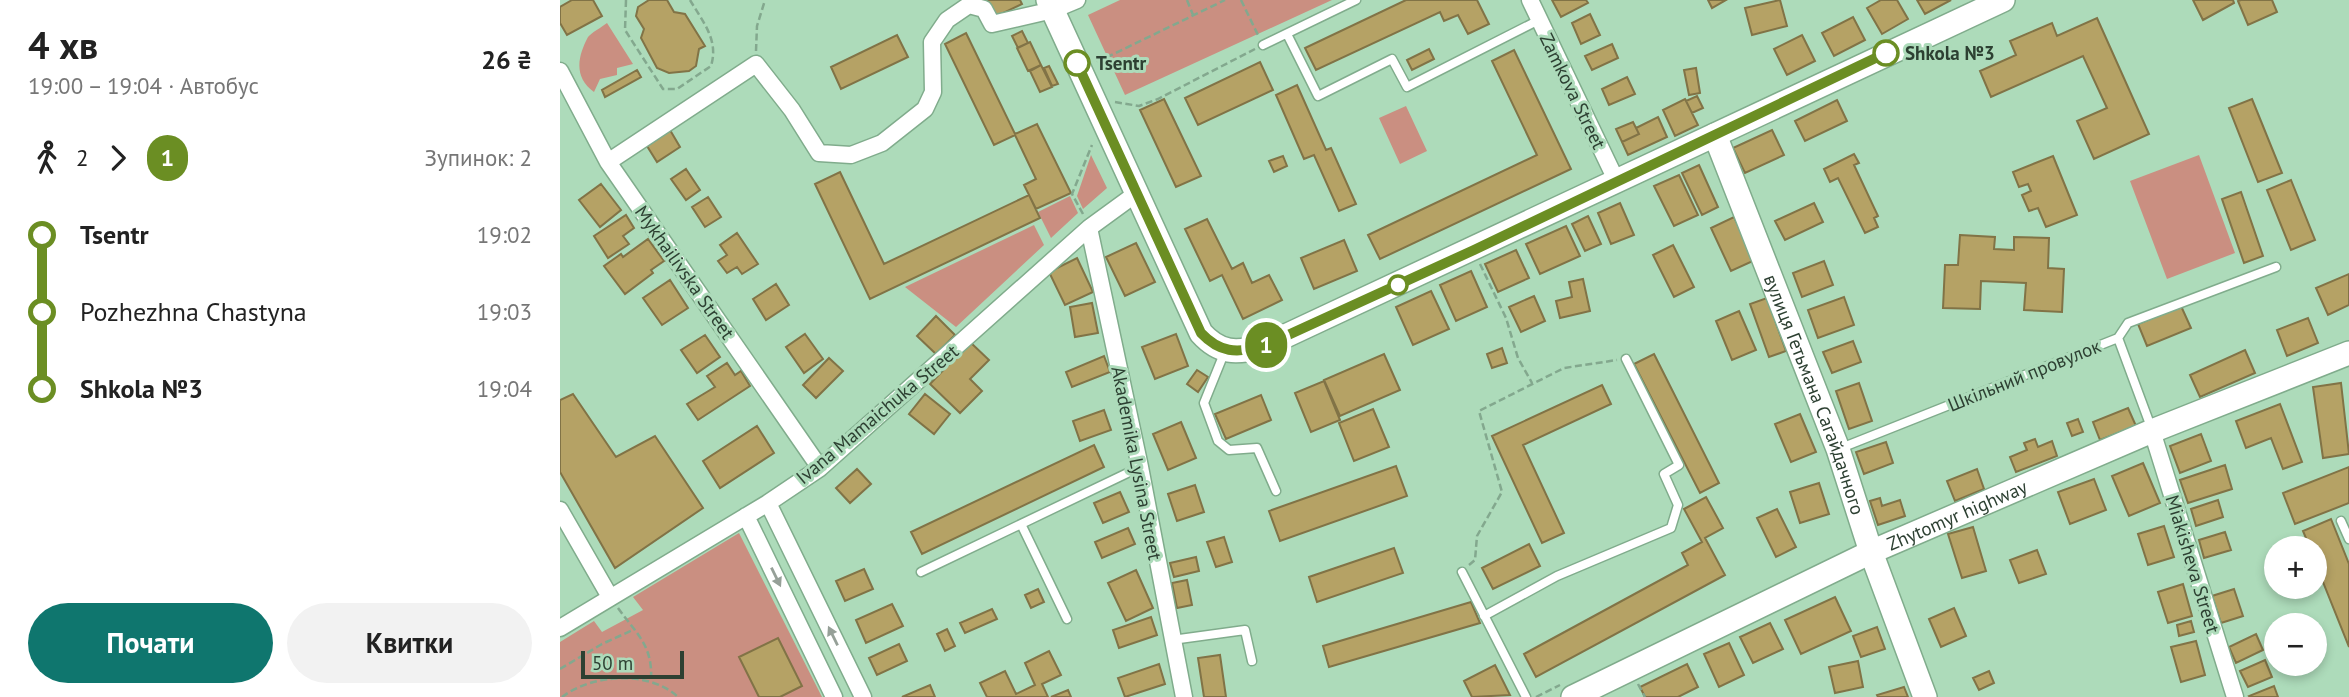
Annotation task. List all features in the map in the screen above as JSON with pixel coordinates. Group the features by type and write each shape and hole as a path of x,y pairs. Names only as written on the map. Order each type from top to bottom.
{"street":[{"path":"608,162 756,64 792,110 818,153 851,155 882,143 925,109 933,92 932,42 947,20 969,5 984,9 992,23 1077,0"},
{"name":"Zamkova Street","path":"1530,0 1617,182"},
{"path":"1051,5 1201,333 1212,345 1225,351 1262,347 2003,0"},
{"name":"Mykhailivska Street","path":"560,71 608,162 820,468"},
{"name":"вулиця Гетьмана Сагайдачного","path":"1715,135 1838,449 1871,552 1925,697"},
{"name":"Ivana Mamaichuka Street","path":"560,628 768,503 820,468 1086,221 1137,193"},
{"name":"Akademika Lysina Street","path":"1086,221 1140,467 1184,697"},
{"name":"Zhytomyr highway","path":"1573,697 1871,552 2152,431 2349,353"},
{"name":"Miakisheva Street","path":"2152,431 2235,697"},
{"path":"768,503 863,697"},
{"path":"560,510 610,597"},
{"path":"746,516 834,697"}],"lane":[{"path":"1263,45 1356,0"},
{"path":"1287,34 1318,96 1392,59 1407,87 1539,20"},
{"path":"2118,338 2127,323 2276,267"},
{"name":"Шкільний провулок","path":"1838,449 2118,338 2152,431"},
{"path":"1225,351 1204,402 1218,441 1229,450 1257,448 1276,491"},
{"path":"1484,617 1557,576 1671,528 1678,505 1664,474 1679,465 1626,359"},
{"path":"921,572 1140,467"},
{"path":"2342,521 2349,539"},
{"path":"1021,524 1067,620"},
{"path":"1462,572 1526,697"},
{"path":"1172,640 1245,630 1252,661"}],"path":[{"path":"626,0 625,30 663,89 677,89 711,66 715,49 712,38 690,0"},
{"path":"756,64 757,26 765,0"},
{"path":"1186,0 1193,15"},
{"path":"1097,62 1225,0"},
{"path":"1115,102 1139,106 1158,99 1263,45 1241,0"},
{"path":"1086,221 1072,194 1091,145"},
{"path":"1474,250 1506,318 1518,358 1532,383"},
{"path":"1462,572 1475,559 1477,536 1502,492 1479,411 1564,368 1626,359"},
{"path":"625,617 652,658 651,682"},
{"path":"560,669 602,644 635,629"},
{"path":"562,697 571,690 603,680 651,682 678,697"}],"shaded area":[{"path":"1120,0 1332,0 1125,95 1088,15"},
{"path":"607,23 633,64 617,68 617,75 600,79 594,92 580,73 580,59 588,37"},
{"path":"1406,106 1427,151 1400,164 1379,118"},
{"path":"1091,155 1107,188 1083,209 1077,196"},
{"path":"2199,155 2235,253 2167,279 2130,181"},
{"path":"1070,196 1078,213 1051,238 1038,212"},
{"path":"1034,225 1044,245 956,327 905,287"},
{"path":"739,533 822,697 560,697 560,642 594,621 602,632 643,610 633,597"}],"building":[{"path":"572,0 593,0 602,16 567,35 560,23 560,7"},
{"path":"649,0 667,0 674,12 685,14 705,46 699,49 696,66 689,71 669,73 657,68 641,38 644,29 636,16 638,7"},
{"path":"987,0 1020,0 1022,4 995,17"},
{"path":"1406,0 1477,0 1489,24 1468,34 1458,15 1444,21 1440,12 1316,70 1305,48"},
{"path":"1552,0 1586,0 1588,3 1561,17"},
{"path":"1708,0 1726,0 1712,8"},
{"path":"1780,0 1787,26 1752,35 1745,8"},
{"path":"1881,0 1897,0 1908,19 1882,34 1867,8"},
{"path":"1917,0 1951,0 1925,14"},
{"path":"2193,0 2233,0 2234,3 2203,20"},
{"path":"2272,0 2277,12 2248,25 2238,1"},
{"path":"1590,14 1600,35 1581,44 1572,23"},
{"path":"1853,17 1865,40 1834,56 1822,33"},
{"path":"2097,18 2149,134 2094,159 2077,121 2107,108 2083,56 1991,97 1980,71 2016,55 2010,41 2052,23 2057,36"},
{"path":"1022,31 1028,43 1018,48 1012,36"},
{"path":"966,33 1015,134 1037,124 1071,193 1036,209 1024,185 1036,179 1015,135 994,145 945,44"},
{"path":"897,35 908,57 841,89 831,67"},
{"path":"1802,35 1815,61 1787,75 1774,49"},
{"path":"1030,42 1041,65 1028,71 1017,48"},
{"path":"1612,44 1618,58 1592,70 1585,56"},
{"path":"1429,49 1434,59 1412,70 1407,60"},
{"path":"1514,50 1571,169 1380,259 1368,235 1537,155 1492,61"},
{"path":"1260,62 1273,90 1198,125 1185,98"},
{"path":"1041,65 1052,87 1040,92 1030,71"},
{"path":"1049,66 1058,84 1052,86 1044,68"},
{"path":"1696,68 1700,93 1689,95 1684,70"},
{"path":"637,70 641,77 605,97 602,90"},
{"path":"1627,77 1635,94 1609,105 1602,89"},
{"path":"1297,85 1326,150 1331,148 1356,204 1339,211 1314,155 1304,159 1276,95"},
{"path":"1697,96 1703,108 1692,113 1686,101"},
{"path":"1164,99 1201,176 1176,187 1140,110"},
{"path":"1685,99 1698,125 1675,136 1663,110"},
{"path":"2252,99 2282,173 2258,182 2229,108"},
{"path":"1837,100 1847,121 1805,141 1795,121"},
{"path":"1658,117 1667,137 1628,155 1622,142 1639,134 1636,128"},
{"path":"1633,122 1639,134 1622,142 1616,129"},
{"path":"670,130 680,147 657,162 647,146"},
{"path":"1772,130 1784,155 1745,173 1733,148"},
{"path":"1854,154 1859,163 1854,165 1878,216 1874,218 1878,227 1865,233 1838,178 1830,182 1824,169"},
{"path":"1283,156 1287,166 1274,172 1269,161"},
{"path":"2053,156 2077,215 2046,227 2038,208 2029,211 2022,195 2031,191 2028,184 2019,187 2013,172"},
{"path":"1699,165 1718,207 1702,215 1682,173"},
{"path":"686,169 700,190 686,200 671,179"},
{"path":"840,172 884,264 1029,195 1040,218 870,299 815,184"},
{"path":"1679,175 1698,215 1674,226 1654,186"},
{"path":"2291,180 2315,240 2291,250 2267,190"},
{"path":"601,184 621,210 600,227 579,200"},
{"path":"2241,192 2263,256 2244,263 2222,199"},
{"path":"708,197 721,217 705,227 692,207"},
{"path":"1620,203 1634,235 1611,244 1598,213"},
{"path":"1814,203 1823,222 1785,240 1775,221"},
{"path":"626,215 634,228 623,236 629,244 608,258 594,236"},
{"path":"1588,216 1601,244 1585,251 1572,224"},
{"path":"1734,217 1755,260 1731,271 1711,228"},
{"path":"1207,219 1232,269 1243,263 1252,283 1269,275 1282,300 1243,319 1222,275 1210,281 1185,229"},
{"path":"1566,226 1580,256 1540,274 1526,244"},
{"path":"737,233 758,264 742,274 737,267 727,273 718,261 727,255 720,245"},
{"path":"1960,235 1995,237 1994,249 2014,250 2014,237 2049,238 2048,268 2064,269 2062,312 2024,310 2026,283 1981,281 1980,309 1943,308 1945,265 1958,265"},
{"path":"648,239 664,261 625,294 604,266 621,254 623,257"},
{"path":"1344,240 1357,271 1314,289 1301,258"},
{"path":"1136,243 1155,282 1125,296 1106,257"},
{"path":"1673,245 1694,287 1674,297 1653,255"},
{"path":"1516,250 1529,278 1498,292 1485,264"},
{"path":"1077,258 1093,292 1065,305 1049,272"},
{"path":"1824,261 1833,285 1802,297 1793,273"},
{"path":"1471,271 1487,307 1456,321 1440,285"},
{"path":"2349,274 2349,305 2328,315 2316,288"},
{"path":"1583,279 1590,311 1560,318 1556,301 1572,297 1569,282"},
{"path":"670,280 688,308 662,325 643,298"},
{"path":"776,284 789,305 766,320 753,299"},
{"path":"1431,291 1449,329 1413,345 1396,307"},
{"path":"1534,296 1545,321 1521,332 1509,307"},
{"path":"1844,297 1854,325 1818,338 1808,310"},
{"path":"1767,298 1786,351 1769,357 1750,304"},
{"path":"1092,303 1098,333 1075,337 1070,307"},
{"path":"2181,306 2191,328 2147,346 2138,324"},
{"path":"1739,311 1756,350 1732,360 1716,321"},
{"path":"936,316 955,335 936,354 917,336"},
{"path":"2308,318 2318,343 2287,356 2277,330"},
{"path":"805,334 823,359 804,373 786,347"},
{"path":"1176,334 1188,366 1155,379 1142,347"},
{"path":"705,335 720,357 697,373 681,350"},
{"path":"1853,341 1861,362 1832,373 1823,352"},
{"path":"970,342 989,360 970,379 982,391 960,413 930,384"},
{"path":"1502,348 1507,363 1492,368 1487,354"},
{"path":"2245,350 2255,373 2200,397 2190,375"},
{"path":"1384,354 1400,390 1340,416 1324,380"},
{"path":"1654,354 1719,483 1700,493 1634,364"},
{"path":"1104,356 1110,372 1072,387 1066,372"},
{"path":"829,358 843,371 816,398 803,385"},
{"path":"727,363 735,375 741,371 750,386 698,420 687,404 715,387 707,376"},
{"path":"1197,370 1208,377 1198,392 1187,384"},
{"path":"1324,381 1340,420 1311,432 1295,393"},
{"path":"1859,383 1872,421 1849,429 1836,391"},
{"path":"2341,383 2349,454 2323,458 2313,387"},
{"path":"1602,385 1611,404 1523,445 1564,533 1542,543 1492,436"},
{"path":"573,394 616,457 655,436 703,508 615,568 560,472 560,400"},
{"path":"925,394 950,414 934,434 909,414"},
{"path":"1261,395 1271,420 1226,439 1215,414"},
{"path":"2280,404 2302,462 2283,469 2271,438 2246,448 2236,421"},
{"path":"2128,408 2136,426 2100,440 2093,422"},
{"path":"1373,409 1389,447 1354,461 1339,423"},
{"path":"1104,410 1111,430 1080,441 1073,421"},
{"path":"1800,414 1816,452 1791,462 1775,424"},
{"path":"2078,419 2083,432 2072,436 2067,423"},
{"path":"1181,422 1196,458 1168,470 1153,434"},
{"path":"757,426 774,453 720,488 703,461"},
{"path":"2201,434 2211,461 2180,473 2170,446"},
{"path":"2035,439 2038,447 2052,441 2057,456 2016,472 2010,457 2027,450 2024,443"},
{"path":"1886,442 1893,463 1864,474 1856,452"},
{"path":"1094,445 1104,467 922,554 911,532"},
{"path":"2143,463 2160,503 2129,516 2112,476"},
{"path":"2225,465 2232,489 2188,503 2180,480"},
{"path":"1396,466 1407,496 1280,541 1269,511"},
{"path":"2349,467 2349,503 2295,524 2283,493"},
{"path":"857,469 871,484 850,503 836,488"},
{"path":"1977,469 1984,489 1955,501 1947,481"},
{"path":"2094,479 2106,510 2070,524 2058,492"},
{"path":"1819,483 1829,514 1800,523 1790,492"},
{"path":"1195,485 1204,512 1177,521 1168,494"},
{"path":"1120,492 1129,512 1103,523 1094,503"},
{"path":"1706,497 1723,528 1705,538 1725,575 1536,677 1524,654 1688,565 1682,553 1702,542 1684,509"},
{"path":"1880,498 1882,506 1900,500 1905,516 1878,525 1870,501"},
{"path":"2218,500 2223,517 2196,526 2191,509"},
{"path":"1777,509 1796,547 1776,557 1757,518"},
{"path":"2331,519 2349,564 2349,647 2327,592 2327,536 2305,536 2303,531"},
{"path":"2164,526 2174,557 2148,565 2138,534"},
{"path":"1973,527 1986,571 1962,578 1948,534"},
{"path":"1128,528 1135,544 1102,558 1095,542"},
{"path":"2225,532 2231,550 2204,558 2199,540"},
{"path":"1224,537 1232,562 1216,567 1207,542"},
{"path":"1529,544 1540,566 1493,589 1482,568"},
{"path":"1394,548 1403,573 1317,602 1309,577"},
{"path":"2037,550 2046,574 2019,583 2010,560"},
{"path":"1196,557 1199,571 1174,577 1170,563"},
{"path":"864,569 873,589 845,601 836,581"},
{"path":"1136,570 1153,608 1126,621 1108,583"},
{"path":"1187,580 1192,605 1177,608 1172,583"},
{"path":"2183,584 2192,616 2168,623 2158,592"},
{"path":"1038,589 1044,602 1031,608 1025,595"},
{"path":"2234,589 2243,616 2221,623 2212,596"},
{"path":"1835,597 1851,631 1801,654 1785,620"},
{"path":"1471,602 1480,623 1329,667 1323,646"},
{"path":"892,604 903,626 866,643 856,620"},
{"path":"1954,608 1966,636 1941,647 1929,619"},
{"path":"992,609 997,619 965,633 960,623"},
{"path":"1151,617 1157,635 1119,648 1113,630"},
{"path":"2191,621 2194,632 2179,636 2177,625"},
{"path":"1770,623 1783,649 1753,663 1740,637"},
{"path":"1877,627 1885,649 1861,657 1853,636"},
{"path":"947,629 955,646 945,651 937,634"},
{"path":"2256,634 2263,650 2236,663 2229,647"},
{"path":"778,638 802,686 780,697 759,697 739,657"},
{"path":"2196,641 2205,675 2181,682 2171,647"},
{"path":"1729,643 1744,675 1719,687 1704,654"},
{"path":"899,644 907,661 877,675 869,658"},
{"path":"1049,651 1061,675 1042,684 1048,697 987,697 980,683 1005,671 1016,694 1035,685 1025,663"},
{"path":"1220,655 1226,697 1204,697 1198,658"},
{"path":"2264,660 2264,676 2272,677 2248,687 2240,671"},
{"path":"1858,661 1863,687 1835,693 1829,667"},
{"path":"1159,664 1165,684 1125,697 1118,678"},
{"path":"1687,664 1698,687 1678,697 1645,697 1640,687"},
{"path":"1495,665 1510,695 1472,697 1464,681"},
{"path":"1989,671 1994,683 1979,690 1973,678"},
{"path":"930,685 935,697 902,697"},
{"path":"2274,686 2278,697 2249,696"},
{"path":"1904,687 1908,697 1877,695"},
{"path":"1068,690 1071,697 1051,697"}],"bus line":[{"name":"1","path":"1077,63 1201,333 1212,345 1225,351 1242,351 1262,347 1474,250 1886,53"}],"place":[{"name":"Shkola №3","path":"1886,53"},
{"name":"Tsentr","path":"1077,63"}]}
